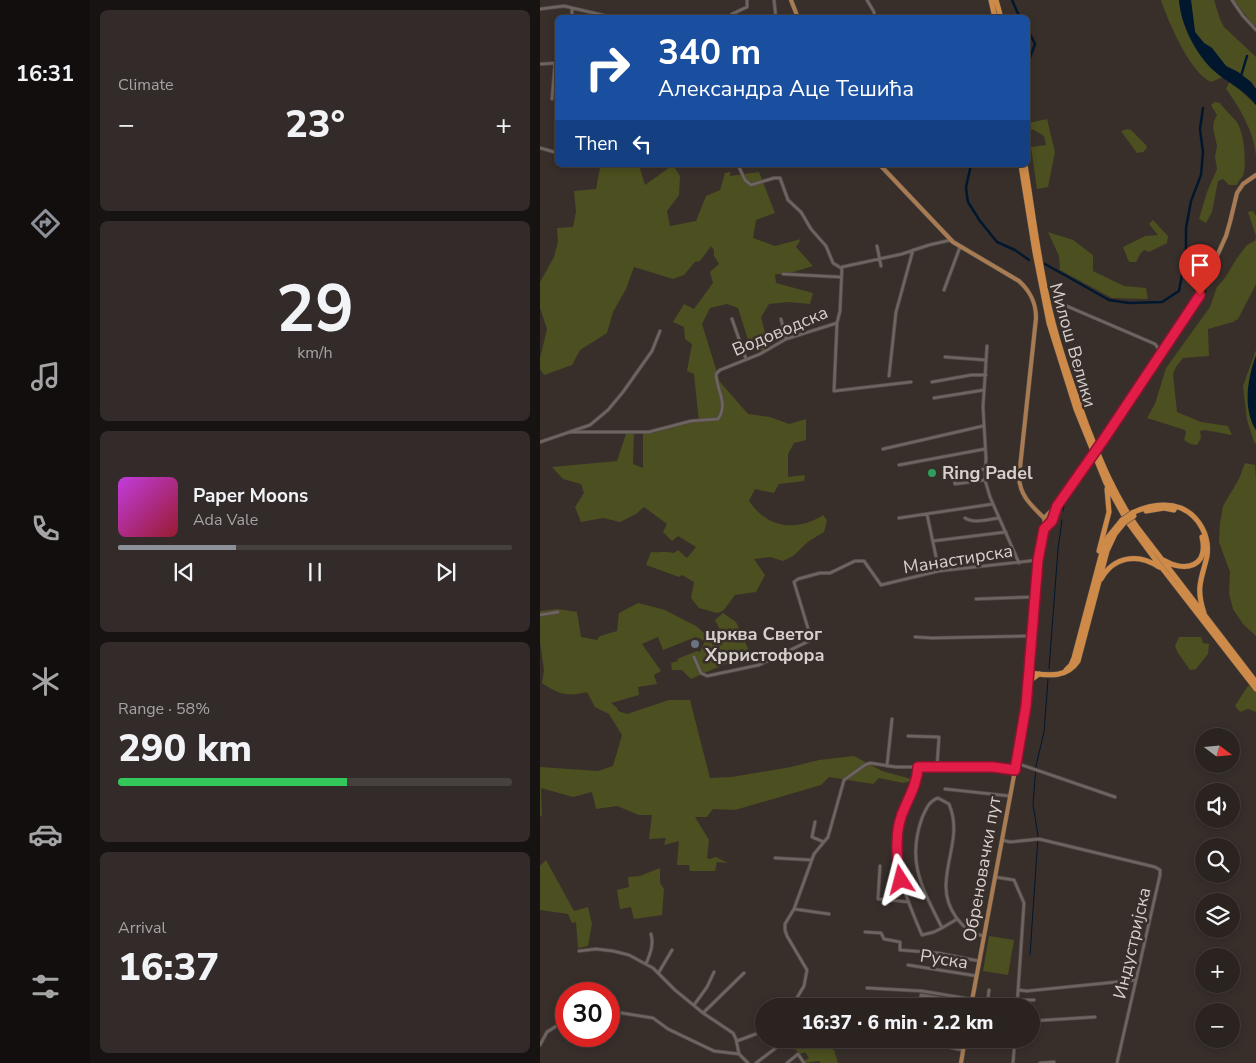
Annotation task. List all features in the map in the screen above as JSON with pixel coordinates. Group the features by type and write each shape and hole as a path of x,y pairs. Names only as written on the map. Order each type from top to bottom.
{"highway":[{"path":"991,0 995,15"},
{"path":"996,0 999,15"},
{"name":"Милош Велики","path":"1021,167 1049,322 1076,408 1106,484 1127,521 1256,689"},
{"name":"Милош Велики","path":"1025,167 1046,292 1057,337 1076,397 1102,466 1130,517 1160,559 1256,682"},
{"path":"1095,575 1109,512 1106,484"},
{"path":"1029,671 1059,673 1067,670 1071,665 1095,575 1108,538 1123,522 1133,515 1154,506 1169,505 1183,510 1198,522 1203,530 1207,544 1207,556 1199,591 1205,616"},
{"path":"1133,515 1151,510 1171,509 1187,516 1199,529 1203,538 1204,548 1201,557 1195,564 1181,568 1160,559"},
{"path":"1029,671 1040,674 1062,674 1071,670 1078,662 1109,545 1123,522"},
{"path":"1098,587 1108,569 1115,563 1127,559 1138,558 1146,560 1164,570"},
{"path":"1028,686 1032,679 1040,674"}],"main road":[{"path":"791,0 797,15"},
{"path":"882,167 951,240 1019,281 1028,291 1036,308 1035,332 1018,477 1023,495 1035,510 1045,520 1050,522"},
{"path":"1045,520 1086,465 1190,311 1204,286 1229,228 1236,193 1243,184 1256,175"},
{"path":"1035,510 1050,514"},
{"name":"Обреновачки пут","path":"1044,529 1053,519 1050,514"},
{"name":"Обреновачки пут","path":"973,998 1015,770 1028,686 1034,597 1045,520"},
{"path":"961,1063 963,1050"}],"street":[{"path":"732,14 747,7 747,0"},
{"path":"774,0 776,15"},
{"path":"867,0 874,15"},
{"path":"1232,0 1241,14 1256,30"},
{"path":"540,9 559,6 601,15"},
{"path":"572,9 572,15"},
{"path":"540,64 555,63"},
{"path":"552,99 555,72"},
{"path":"540,148 555,152"},
{"path":"739,167 745,180 751,185 780,178 789,201 800,211 811,229 826,246 833,263 841,268 951,240"},
{"path":"877,246 881,266"},
{"path":"944,290 960,247"},
{"path":"889,376 896,312 913,250"},
{"name":"Водоводска","path":"571,432 625,433 656,431 691,421 718,419 723,404 716,374 720,370 760,354 786,339 837,323 840,311 841,268"},
{"path":"783,274 840,276"},
{"path":"1062,304 1155,344 1168,343"},
{"path":"732,319 746,359"},
{"path":"780,319 786,339"},
{"path":"837,323 834,391 911,382"},
{"path":"540,442 590,425 608,410 652,351 660,331"},
{"path":"1155,344 1162,352"},
{"path":"987,346 983,426 985,480 993,504 1019,563"},
{"path":"945,357 986,360"},
{"path":"932,382 971,375 986,375"},
{"path":"934,398 984,390"},
{"path":"883,449 983,426"},
{"path":"899,465 985,449"},
{"path":"945,476 986,467"},
{"path":"954,478 955,484 985,480"},
{"path":"899,518 993,504"},
{"path":"927,514 939,571"},
{"path":"965,518 974,521 999,518"},
{"path":"933,541 1006,532"},
{"name":"Манастирска","path":"694,657 702,674 707,676 759,665 810,640 794,582 820,572 830,573 855,561 867,564 881,585 939,571 1038,560"},
{"path":"976,600 1034,597"},
{"path":"540,615 558,612"},
{"path":"915,637 1031,636"},
{"path":"887,766 892,719"},
{"path":"908,736 939,737 937,767"},
{"path":"1016,762 1115,797"},
{"path":"797,998 804,986 807,970 785,930 785,924 794,909 812,860 828,837 844,780 870,763 887,766 993,767 1015,770"},
{"path":"918,767 917,781 901,818 897,844 897,864 922,935 934,932 958,919"},
{"path":"945,789 1010,796"},
{"path":"942,928 922,887 916,862 916,844 919,828 928,806 938,798 949,804 953,816 953,842 946,890 949,900 958,919 967,930 984,936"},
{"path":"815,822 812,837 824,842"},
{"name":"Индустријска","path":"1002,840 1010,842 1037,839 1155,867 1160,870 1117,1063"},
{"path":"775,858 812,860"},
{"path":"880,866 878,899 909,902"},
{"path":"995,877 1014,880 1024,903 1017,998"},
{"path":"794,909 829,914"},
{"path":"865,932 881,933 883,939 900,942 900,950 938,952 980,961"},
{"path":"646,964 652,950 651,934"},
{"path":"579,951 596,949 613,951 628,955 659,972 675,990 703,1013 732,1032 737,1042 739,1054 748,1063"},
{"path":"659,972 672,950"},
{"name":"Руска","path":"908,965 977,976"},
{"path":"694,1005 707,987 714,972"},
{"path":"703,1013 744,973"},
{"path":"1018,990 1027,991 1136,980"},
{"path":"867,988 922,990 951,998"},
{"path":"988,998 989,990"},
{"path":"921,998 921,995 938,998"},
{"path":"620,1013 653,1018 668,1029 714,1051 739,1054"},
{"path":"1040,1020 1096,1017"},
{"path":"540,1045 547,1032 555,1027"},
{"path":"737,1042 755,1035"},
{"path":"756,1063 776,1048"},
{"path":"953,1048 963,1050"},
{"path":"1013,1063 1014,1048"},
{"path":"787,1063 798,1054 804,1063"},
{"path":"1040,1063 1054,1062"}],"green space":[{"path":"1161,0 1179,0 1180,11 1187,33 1206,62 1223,77 1211,82 1203,77 1195,68 1174,33"},
{"path":"1191,0 1214,0 1224,27 1256,57 1256,89 1251,82 1238,72 1226,66 1212,48 1204,43 1195,32"},
{"path":"1234,0 1256,0 1256,26 1253,25"},
{"path":"1230,81 1256,105 1256,156 1255,147 1246,121 1226,89"},
{"path":"1215,102 1220,103 1239,126 1244,145 1245,166 1237,185 1229,185 1223,179 1218,181 1212,212 1206,223 1199,219 1207,192 1217,169 1215,157 1217,146 1213,128 1217,115 1211,105"},
{"path":"1047,119 1055,152 1048,187 1037,189 1031,147 1046,145 1044,136 1030,129 1030,123"},
{"path":"1131,130 1146,145 1147,148 1143,152 1137,153 1121,131"},
{"path":"598,167 640,167 645,185 670,167 674,167 680,176 679,195 667,211 670,226 696,221 706,196 720,190 725,173 730,172 730,176 759,172 775,213 756,220 753,238 775,246 801,239 796,247 813,266 787,274 775,274 776,283 813,293 810,304 789,302 769,304 761,317 769,348 760,352 752,340 748,340 738,308 727,304 710,308 702,324 720,382 748,414 770,417 789,424 806,419 806,440 794,443 788,454 788,477 805,475 804,481 779,484 774,493 755,489 749,501 764,517 773,522 793,525 803,524 823,515 827,520 824,532 809,541 793,556 783,561 770,557 754,559 765,575 756,592 735,595 723,611 717,613 699,608 691,598 694,582 682,575 679,577 646,565 651,552 674,553 678,550 687,558 696,547 678,536 672,541 663,532 667,524 644,507 636,514 620,522 603,518 581,522 575,507 584,493 581,484 563,479 552,467 617,461 626,434 634,433 633,464 643,468 643,434 699,422 694,374 687,371 692,344 685,339 684,327 673,322 684,304 694,309 713,283 710,272 719,264 711,246 700,261 695,262 684,275 673,279 634,267 626,289 613,312 607,333 580,350 572,365 544,375 540,369 540,358 547,329 540,308 540,282 554,257 558,242 557,228 573,227 576,212 574,191 596,189 600,168"},
{"path":"1253,211 1256,216 1256,236 1248,212"},
{"path":"1153,220 1168,236 1167,243 1149,252 1144,250 1136,262 1129,262 1123,247 1145,236 1158,235 1149,224"},
{"path":"1048,232 1073,240 1093,255 1093,271 1124,286 1146,288 1148,299 1112,298 1060,270 1059,256"},
{"path":"1256,236 1256,284 1238,319 1208,329 1209,356 1183,358 1173,374 1177,412 1201,422 1228,426 1232,435 1205,430 1200,431 1201,438 1197,445 1190,444 1184,440 1185,430 1147,418 1155,404 1166,368 1210,307 1217,287 1247,245 1255,241"},
{"path":"1256,350 1256,444 1247,420 1243,386"},
{"path":"1245,463 1255,465 1256,479 1256,636 1243,624 1233,609 1229,593 1230,572 1219,542 1223,506 1239,479"},
{"path":"638,603 665,610 696,626 711,639 725,640 715,620 723,613 736,622 750,653 691,679 682,670 672,670 671,663 697,651 700,652 705,641 696,637 663,650 658,637 642,644 661,671 654,675 657,684 638,687 639,695 611,703 618,711 627,714 669,700 690,700 710,778 732,777 791,767 819,760 854,756 882,771 915,780 903,783 879,778 873,784 829,777 821,785 735,810 713,809 707,817 695,817 709,840 707,858 716,857 728,863 717,862 715,871 690,871 689,865 677,865 679,841 664,845 666,838 649,839 652,815 639,815 617,806 596,809 592,792 573,797 541,788 542,815 540,817 540,767 598,771 613,766 622,735 609,714 595,707 587,692 563,694 542,683 544,670 540,642 540,611 558,609 577,612 581,637 597,640 600,636 617,631 619,613"},
{"path":"1179,637 1201,637 1203,643 1209,644 1208,654 1196,669 1190,670 1178,653 1175,646"},
{"path":"1256,681 1256,712 1248,709 1240,712 1235,706 1247,687"},
{"path":"546,860 574,911 588,907 592,924 588,946 578,948 576,922 572,923 568,914 540,910 540,866"},
{"path":"660,868 660,883 664,889 662,915 634,919 631,907 620,909 617,890 629,887 628,877 640,876"},
{"path":"989,936 1014,940 1008,975 983,971"},
{"path":"794,1048 827,1048 834,1050 838,1063 820,1063 819,1061 805,1063 804,1061 809,1058 805,1052 800,1054"}],"water":[{"path":"1179,0 1191,0 1195,32 1204,43 1212,48 1226,66 1251,82 1256,89 1256,105 1246,95 1218,75 1200,55 1186,28"},
{"path":"1256,355 1256,430 1249,412 1248,392"}],"waterway":[{"path":"1012,0 1019,15"},
{"path":"1030,34 1035,44 1030,58"},
{"path":"1241,76 1247,56"},
{"path":"1045,264 1109,300 1129,303 1162,302 1179,291 1186,254 1186,228 1191,201 1201,175 1203,152 1200,129 1203,108"},
{"path":"971,167 966,187 968,202 997,242 1015,250 1029,260"},
{"path":"1153,373 1205,295 1206,287 1183,270"},
{"path":"1102,449 1146,382"},
{"path":"1063,511 1064,506 1094,460"},
{"path":"1049,669 1062,520"},
{"path":"1030,955 1038,836 1033,804 1036,766 1044,732 1048,679"}],"place":[{"name":"Ring Padel","path":"932,473"},
{"name":"црква Светог Хрристофора","path":"695,644"}],"route":[{"path":"901,880 897,864 899,829 901,818 917,781 918,767 993,767 1015,770 1026,706 1038,560 1044,529 1052,521 1057,506 1200,295"}]}
